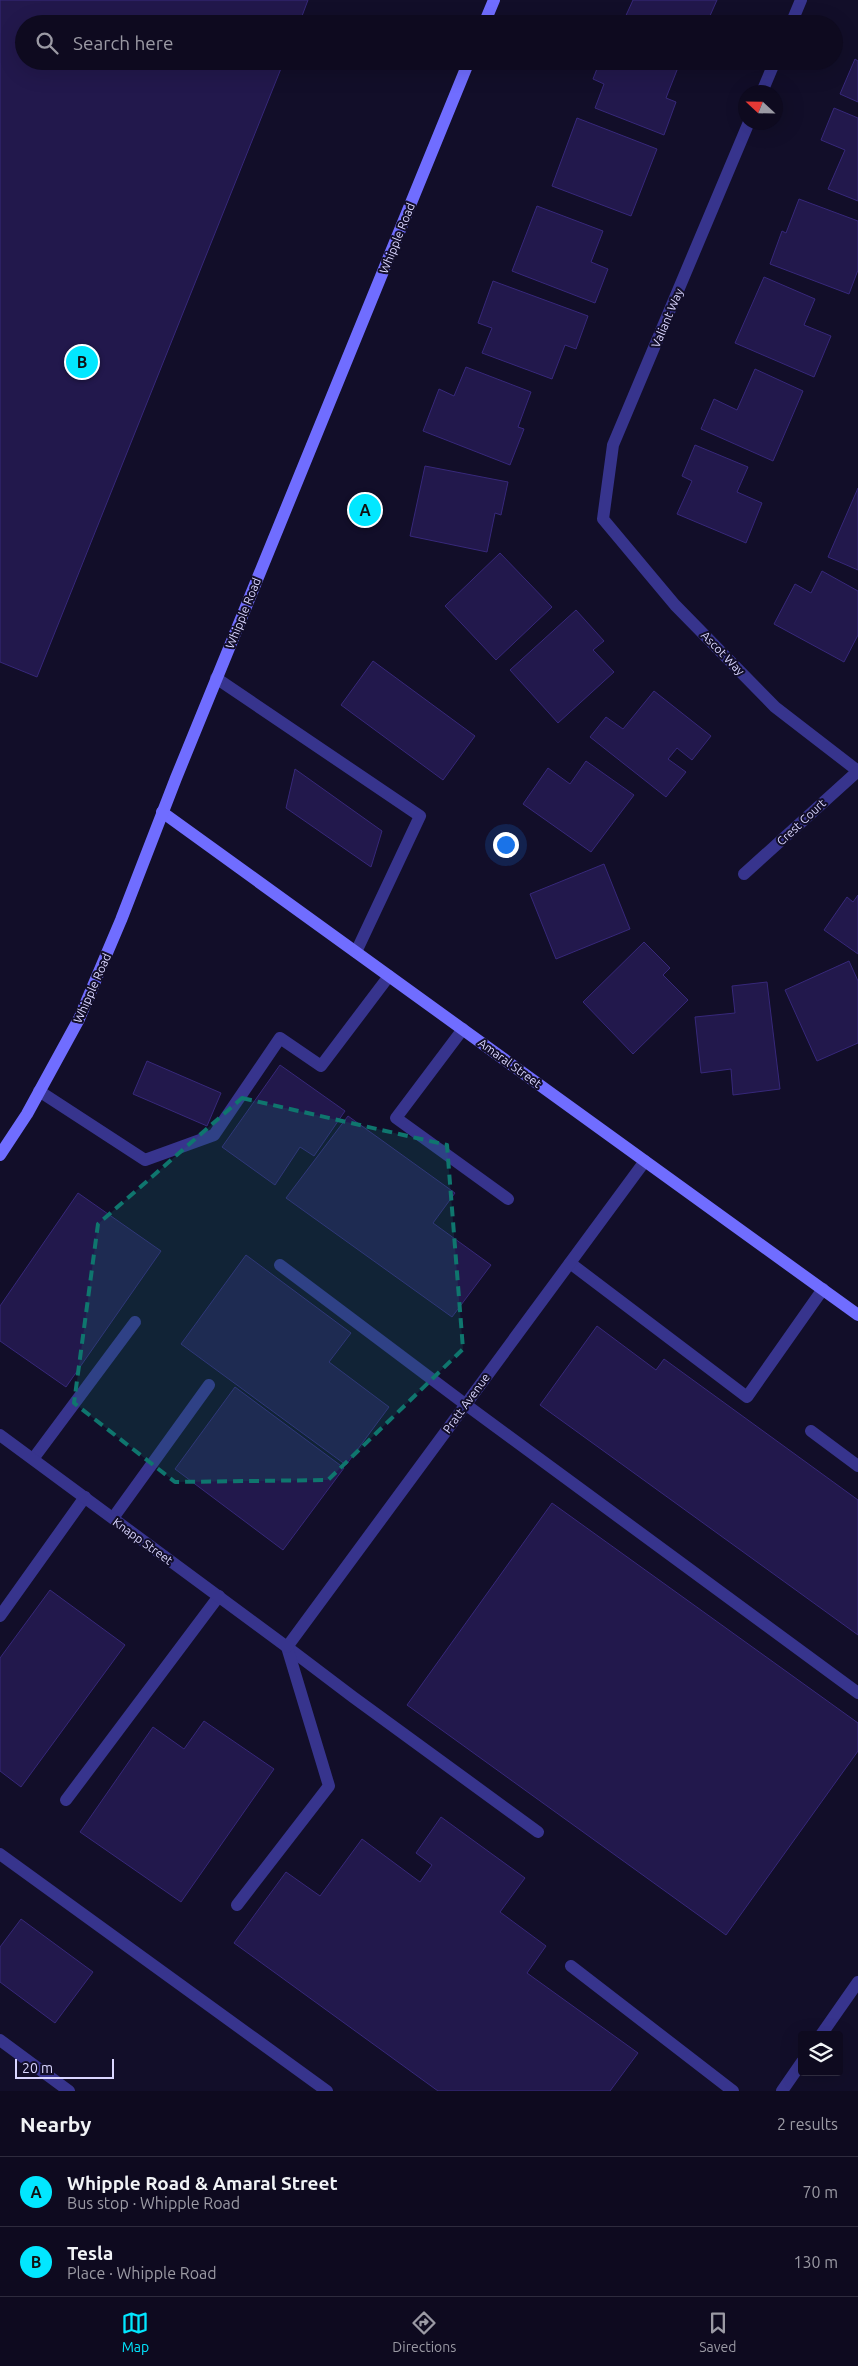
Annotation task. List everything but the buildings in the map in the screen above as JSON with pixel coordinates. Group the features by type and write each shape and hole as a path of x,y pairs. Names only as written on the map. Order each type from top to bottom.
{"main road":[{"path":"488,15 494,0"},
{"name":"Whipple Road","path":"0,1155 39,1092 79,1019 122,920 162,812 216,678 465,70"},
{"name":"Amaral Street","path":"162,812 858,1315"}],"street":[{"path":"795,15 801,0"},
{"path":"765,85 771,70"},
{"name":"Valiant Way","path":"603,519 613,445 746,130"},
{"name":"Ascot Way","path":"603,519 675,604 776,707 858,771"},
{"path":"216,678 420,816 356,952"},
{"name":"Crest Court","path":"744,874 858,771"},
{"path":"39,1092 145,1160 214,1135 280,1038 321,1066 389,976"},
{"path":"463,1029 396,1118 508,1199"},
{"name":"Pratt Avenue","path":"287,1646 570,1263 620,1192 645,1161"},
{"path":"570,1263 747,1397 822,1289"},
{"path":"280,1265 858,1694"},
{"path":"33,1459 135,1322"},
{"path":"112,1518 209,1385"},
{"path":"811,1431 858,1466"},
{"name":"Knapp Street","path":"0,1435 538,1832"},
{"path":"0,1616 85,1497"},
{"path":"66,1800 219,1596"},
{"path":"238,1905 329,1786 287,1646"},
{"path":"0,1854 327,2091"},
{"path":"571,1966 733,2091"},
{"path":"824,2031 858,1982"},
{"path":"0,2040 69,2091"},
{"path":"782,2091 798,2068"}],"highlighted area":[{"path":"242,1098 447,1145 463,1349 328,1480 175,1482 74,1403 98,1224"}],"place":[{"name":"Tesla","path":"82,362"},
{"name":"Whipple Road & Amaral Street","path":"365,510"}]}
